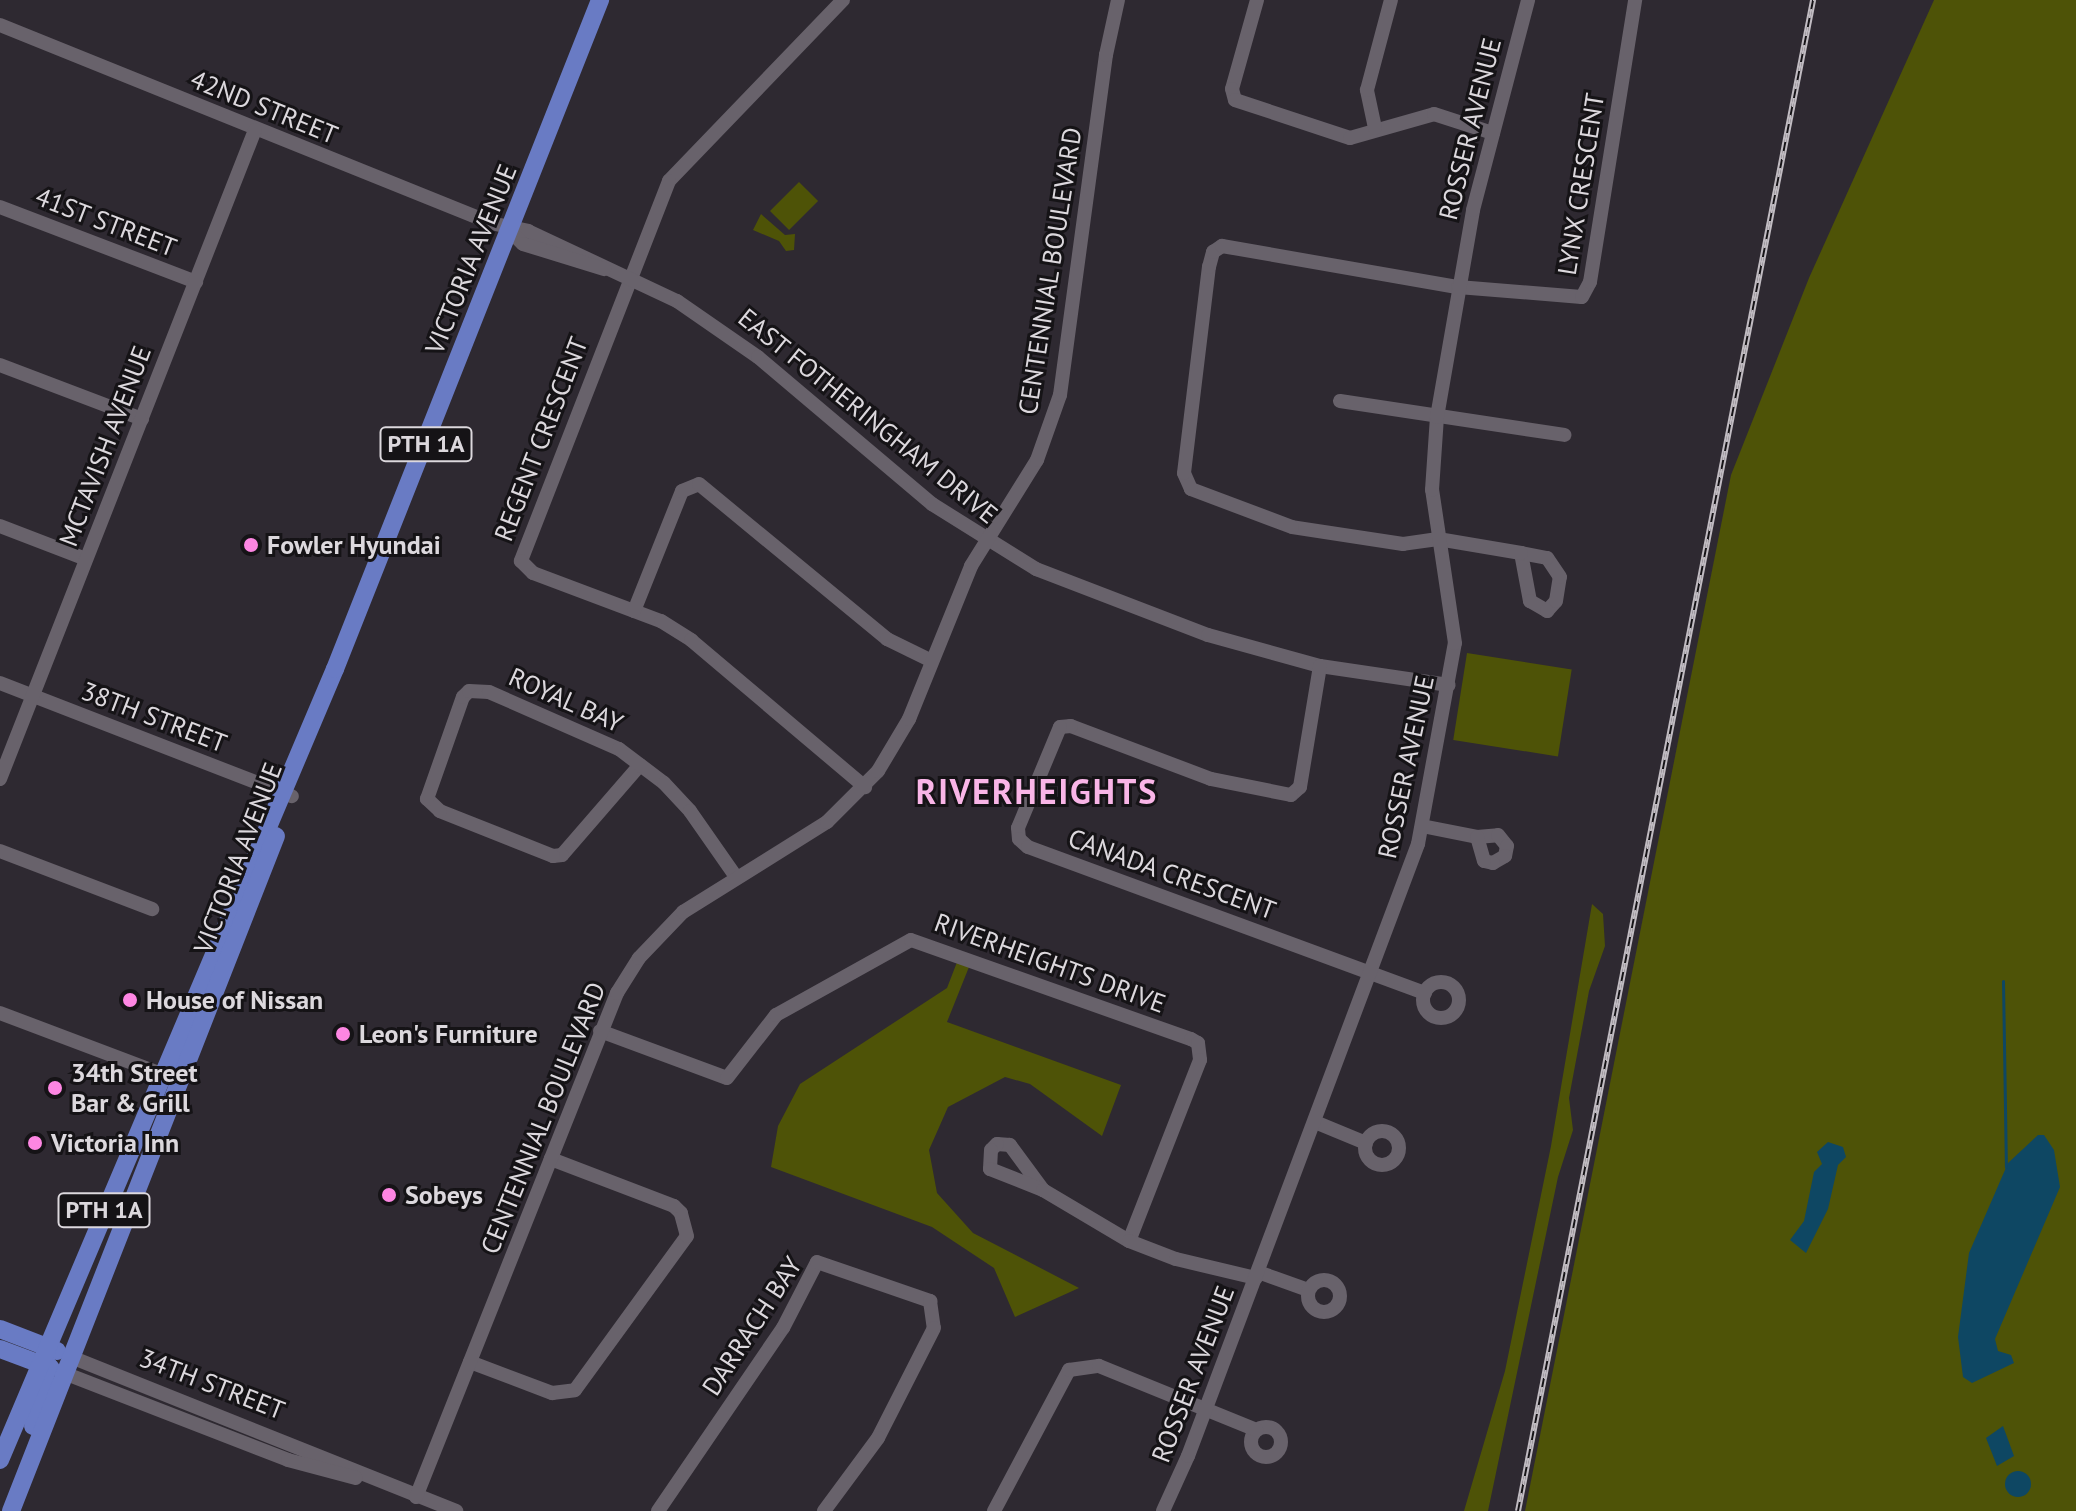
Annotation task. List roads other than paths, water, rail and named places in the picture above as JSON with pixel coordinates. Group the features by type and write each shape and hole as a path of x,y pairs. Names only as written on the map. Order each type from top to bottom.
{"main road":[{"name":"VICTORIA AVENUE","path":"0,1460 55,1360 179,1081 335,669 600,0"},
{"name":"VICTORIA AVENUE","path":"11,1511 101,1216 160,1074 287,794"},
{"name":"34TH STREET","path":"0,1329 55,1360"},
{"name":"34TH STREET","path":"0,1349 55,1360"}],"street":[{"name":"REGENT CRESCENT","path":"843,0 683,162 663,193 521,561 533,573 634,611 691,640 865,787"},
{"name":"CENTENNIAL BOULEVARD","path":"409,1494 470,1362 600,1031 624,981 661,932 704,896 818,828 865,787 901,736 957,594 985,540 1037,460 1060,395 1106,55 1118,0"},
{"path":"1257,0 1232,89 1235,100 1336,136 1350,138 1375,128 1434,114 1493,133"},
{"path":"1375,128 1367,90 1391,0"},
{"name":"ROSSER AVENUE","path":"1163,1511 1373,973 1422,826 1449,685 1455,614 1438,539 1432,490 1437,417 1458,287 1493,133 1528,0"},
{"name":"LYNX CRESCENT","path":"1458,287 1573,299 1588,291 1635,0"},
{"name":"42ND STREET","path":"0,25 510,231"},
{"name":"MCTAVISH AVENUE","path":"0,779 255,130"},
{"name":"41ST STREET","path":"0,207 196,282"},
{"name":"EAST FOTHERINGHAM DRIVE","path":"510,231 523,244 584,267 610,270 717,325 932,504 985,540 1036,569 1208,635 1320,666 1449,685"},
{"path":"1458,287 1222,246 1213,252 1184,473 1191,489 1292,527 1403,544 1438,539 1521,553"},
{"path":"0,365 142,419"},
{"path":"1340,401 1564,435"},
{"path":"634,611 682,491 699,484 887,639 932,661"},
{"path":"0,526 86,559"},
{"name":"CANADA CRESCENT","path":"1320,666 1300,787 1291,795 1211,779 1071,726 1060,727 1018,828 1019,839 1028,847 1373,973"},
{"name":"38TH STREET","path":"0,683 287,794"},
{"name":"ROYAL BAY","path":"640,765 562,855 553,856 454,817 427,799 458,706 469,691 489,692 585,731 640,765 690,811 736,877"},
{"path":"1422,826 1477,837"},
{"path":"0,851 152,909"},
{"name":"RIVERHEIGHTS DRIVE","path":"600,1031 727,1078 776,1015 911,940 1191,1039 1198,1043 1200,1060 1129,1241"},
{"path":"1373,973 1425,993"},
{"path":"0,1013 179,1081"},
{"path":"1315,1122 1366,1143"},
{"path":"470,1362 552,1393 575,1390 687,1236 681,1213 674,1206 551,1159"},
{"path":"1043,1190 1129,1241 1308,1290"},
{"name":"DARRACH BAY","path":"658,1511 783,1328 817,1262 930,1301 934,1328 878,1438 824,1511"},
{"name":"34TH STREET","path":"55,1360 274,1436 409,1494"},
{"name":"34TH STREET","path":"55,1360 268,1452 456,1511"},
{"path":"994,1511 1069,1370 1099,1366 1257,1430"},
{"path":"268,1452 274,1436"}],"water":[{"path":"2038,1135 2044,1135 2054,1150 2060,1187 1995,1339 1998,1351 2011,1355 2014,1363 1972,1383 1963,1377 1958,1337 1969,1253 2008,1163"},
{"path":"1828,1142 1843,1147 1846,1157 1838,1165 1828,1209 1806,1253 1790,1240 1804,1221 1814,1172 1822,1164 1817,1152"},
{"path":"2003,1426 2014,1456 1997,1466 1986,1438"},
{"path":"2018,1471 2027,1475 2031,1484 2027,1493 2018,1497 2009,1493 2005,1484 2009,1475"}],"waterway":[{"path":"2003,981 2006,1167"}],"railway":[{"path":"1518,1511 1813,0"}],"place":[{"name":"Fowler Hyundai","path":"251,545"},
{"name":"House of Nissan","path":"130,1000"},
{"name":"Leon's Furniture","path":"343,1034"},
{"name":"34th Street Bar & Grill","path":"55,1088"},
{"name":"Victoria Inn","path":"35,1143"},
{"name":"Sobeys","path":"389,1195"}],"district":[{"name":"RIVERHEIGHTS","path":"1037,792"}]}
